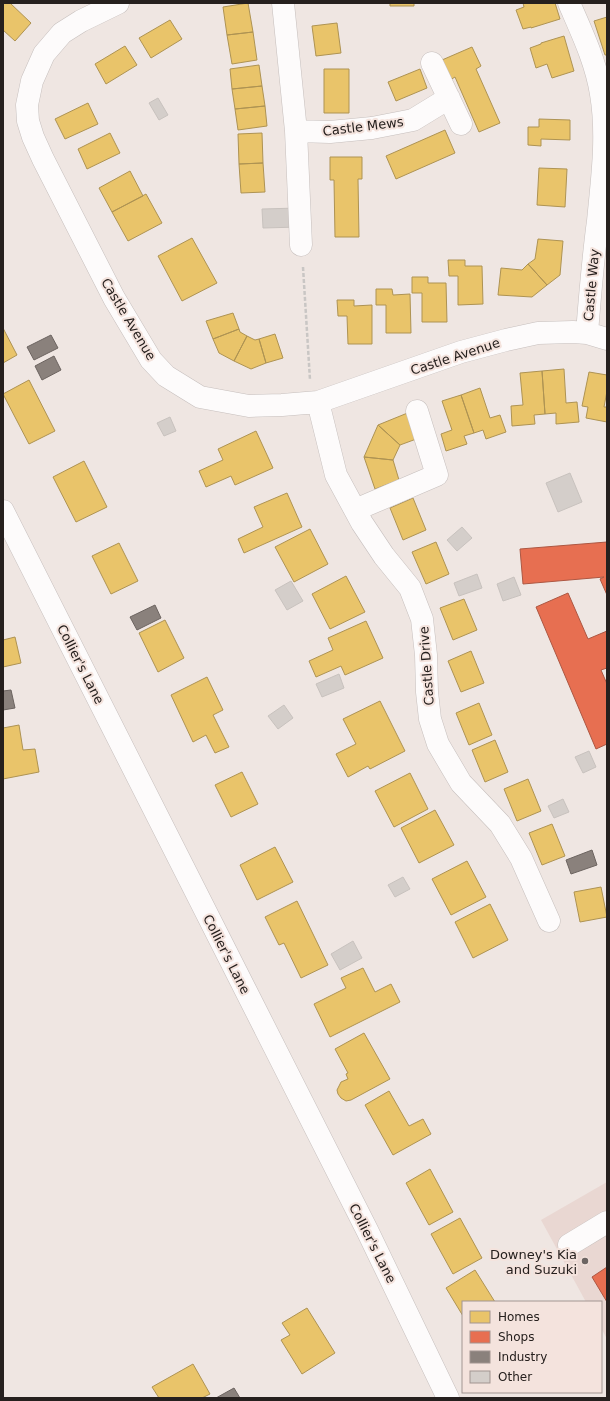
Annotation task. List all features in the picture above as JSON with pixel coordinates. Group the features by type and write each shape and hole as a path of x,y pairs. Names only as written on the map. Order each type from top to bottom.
{"street":[{"name":"Castle Avenue","path":"118,3 81,21 62,34 44,54 32,81 27,105 28,121 33,137 46,165 114,298 151,360 166,376 200,397 221,402 249,406 315,402 461,352 506,340 538,333 573,332 597,336"},
{"path":"283,3 296,131 301,245"},
{"name":"Castle Way","path":"569,3 589,50 601,94 605,134 602,181 590,290 597,336"},
{"path":"432,63 461,124"},
{"name":"Castle Mews","path":"296,131 330,132 372,128 413,120 449,98"},
{"name":"Castle Drive","path":"315,402 336,475 362,523 384,556 410,588 422,619 430,719 438,744 461,783 504,829 521,858 549,921"},
{"path":"355,510 437,475 417,411"},
{"name":"Collier's Lane","path":"3,511 367,1230 448,1398"},
{"path":"569,1245 607,1222"}],"path":[{"path":"301,245 315,402"}],"shaded area":[{"name":"Downey's Kia and Suzuki","path":"607,1182 607,1339 602,1330 602,1301 585,1301 541,1220"}],"building: Homes":[{"path":"3,3 10,3 31,23 15,41 3,30"},
{"path":"248,3 253,32 227,35 223,7"},
{"path":"390,3 414,3 414,6 390,6"},
{"path":"523,3 555,3 560,19 523,29 516,10 524,7"},
{"path":"607,17 607,55 605,55 594,21"},
{"path":"170,20 182,39 151,58 139,38"},
{"path":"337,23 341,53 316,56 312,26"},
{"path":"253,32 257,60 232,64 227,35"},
{"path":"564,36 574,71 552,78 547,64 536,68 530,48"},
{"path":"125,46 137,65 106,84 95,64"},
{"path":"472,47 481,66 476,69 500,123 479,132 455,77 450,80 442,60"},
{"path":"259,65 262,86 232,89 230,69"},
{"path":"324,69 349,69 349,113 324,113"},
{"path":"420,69 427,88 396,101 388,82"},
{"path":"262,86 265,106 235,109 232,89"},
{"path":"88,103 98,124 65,139 55,119"},
{"path":"265,106 267,126 238,130 235,109"},
{"path":"539,119 570,120 570,140 541,139 541,146 528,145 528,127 539,127"},
{"path":"445,130 455,153 396,179 386,156"},
{"path":"110,133 120,153 87,169 78,149"},
{"path":"262,133 263,163 239,164 238,134"},
{"path":"330,157 362,157 362,179 358,179 359,237 335,237 334,180 330,180"},
{"path":"263,163 265,192 241,193 239,164"},
{"path":"539,168 567,169 565,207 537,205"},
{"path":"130,171 143,196 112,212 99,188"},
{"path":"146,194 162,223 128,241 112,212"},
{"path":"192,238 217,283 182,301 158,256"},
{"path":"538,239 563,241 560,275 547,285 528,264 535,259"},
{"path":"448,260 465,260 465,266 482,266 483,304 458,305 458,276 449,276"},
{"path":"528,264 547,285 532,297 498,295 501,268 522,270"},
{"path":"412,277 428,277 428,283 446,283 447,322 422,322 422,293 412,293"},
{"path":"376,289 392,289 393,295 410,294 411,333 386,333 386,305 376,305"},
{"path":"337,300 354,300 354,306 372,305 372,344 348,344 347,316 338,316"},
{"path":"233,313 239,329 213,339 206,321"},
{"path":"3,328 17,355 3,363"},
{"path":"239,329 240,332 247,336 234,361 219,353 213,339"},
{"path":"275,334 283,358 266,363 259,339"},
{"path":"247,336 255,340 259,339 266,363 251,369 234,361"},
{"path":"564,369 566,403 577,402 579,422 556,424 556,413 545,414 542,371"},
{"path":"542,371 545,414 534,415 535,424 512,426 511,406 523,405 520,373"},
{"path":"589,372 607,375 607,391 604,407 607,407 607,422 586,418 588,407 582,406"},
{"path":"29,380 55,431 29,444 3,394"},
{"path":"480,388 490,418 500,415 506,432 486,439 483,430 474,433 461,395"},
{"path":"461,395 474,433 464,436 467,444 446,451 441,434 452,430 442,401"},
{"path":"410,412 419,438 400,445 378,425"},
{"path":"378,425 400,445 393,460 364,457"},
{"path":"256,431 273,468 235,485 231,476 206,487 199,471 223,460 218,449"},
{"path":"364,457 393,460 399,480 375,489"},
{"path":"84,461 107,507 76,522 53,477"},
{"path":"287,493 302,527 244,553 238,539 263,527 254,507"},
{"path":"413,498 426,530 403,540 390,508"},
{"path":"310,529 328,564 294,582 275,547"},
{"path":"436,542 449,574 426,584 412,552"},
{"path":"119,543 138,581 111,594 92,556"},
{"path":"346,576 365,612 330,629 312,594"},
{"path":"464,599 477,630 453,640 440,608"},
{"path":"165,620 184,658 158,672 139,633"},
{"path":"366,621 383,658 345,675 341,666 316,677 309,661 333,650 328,638"},
{"path":"15,637 21,663 3,667 3,640"},
{"path":"471,651 484,683 461,692 448,661"},
{"path":"207,677 223,710 213,715 229,747 215,753 206,735 193,742 171,695"},
{"path":"380,701 405,751 370,769 368,766 348,777 336,754 356,744 343,719"},
{"path":"479,703 492,735 469,745 456,713"},
{"path":"19,725 23,750 35,749 39,772 3,779 3,728"},
{"path":"495,740 508,772 485,782 472,750"},
{"path":"242,772 258,804 231,817 215,785"},
{"path":"410,773 428,809 394,827 375,791"},
{"path":"528,779 541,811 517,821 504,789"},
{"path":"435,810 454,845 419,863 401,828"},
{"path":"552,824 565,856 542,865 529,833"},
{"path":"275,847 293,882 257,900 240,865"},
{"path":"467,861 486,897 451,915 432,879"},
{"path":"601,887 607,917 580,922 574,892"},
{"path":"297,901 328,965 301,978 284,943 279,945 265,917"},
{"path":"490,904 508,940 473,958 455,922"},
{"path":"363,968 375,992 391,984 400,1002 330,1037 314,1004 346,988 341,978"},
{"path":"364,1033 390,1079 351,1100 346,1101 341,1098 337,1090 341,1082 348,1079 346,1074 348,1073 335,1049"},
{"path":"389,1091 409,1126 423,1119 431,1134 393,1155 365,1105"},
{"path":"430,1169 453,1212 429,1225 406,1183"},
{"path":"460,1218 482,1258 453,1274 431,1234"},
{"path":"475,1270 494,1301 462,1301 462,1314 446,1288"},
{"path":"307,1308 335,1353 302,1374 281,1340 290,1335 282,1323"},
{"path":"193,1364 210,1394 202,1398 159,1398 152,1387"}],"building: Shops":[{"path":"607,542 607,595 600,579 604,577 523,584 520,549"},
{"path":"568,593 588,639 607,631 607,668 601,670 607,684 607,744 596,749 536,607"},
{"path":"607,1267 607,1302 592,1277"}],"building: Industry":[{"path":"51,335 58,348 34,360 27,347"},
{"path":"54,356 61,370 42,380 35,366"},
{"path":"155,605 161,618 137,630 130,617"},
{"path":"11,690 15,708 3,710 3,691"},
{"path":"592,850 597,865 571,874 566,860"},
{"path":"234,1388 240,1398 216,1398"}],"building: Other":[{"path":"158,98 168,115 159,120 149,103"},
{"path":"298,208 299,227 263,228 262,209"},
{"path":"170,417 176,431 164,436 157,423"},
{"path":"570,473 582,502 558,512 546,483"},
{"path":"462,527 472,538 457,551 447,540"},
{"path":"477,574 482,588 459,596 454,583"},
{"path":"514,577 521,595 503,601 497,584"},
{"path":"291,581 303,601 287,610 275,590"},
{"path":"339,674 344,688 322,697 316,684"},
{"path":"284,705 293,718 278,729 268,716"},
{"path":"589,751 596,767 583,773 575,757"},
{"path":"563,799 569,812 554,818 548,806"},
{"path":"403,877 410,889 395,897 388,885"},
{"path":"353,941 362,958 340,970 331,954"}],"place":[{"name":"Downey's Kia and Suzuki","path":"585,1261"}]}
